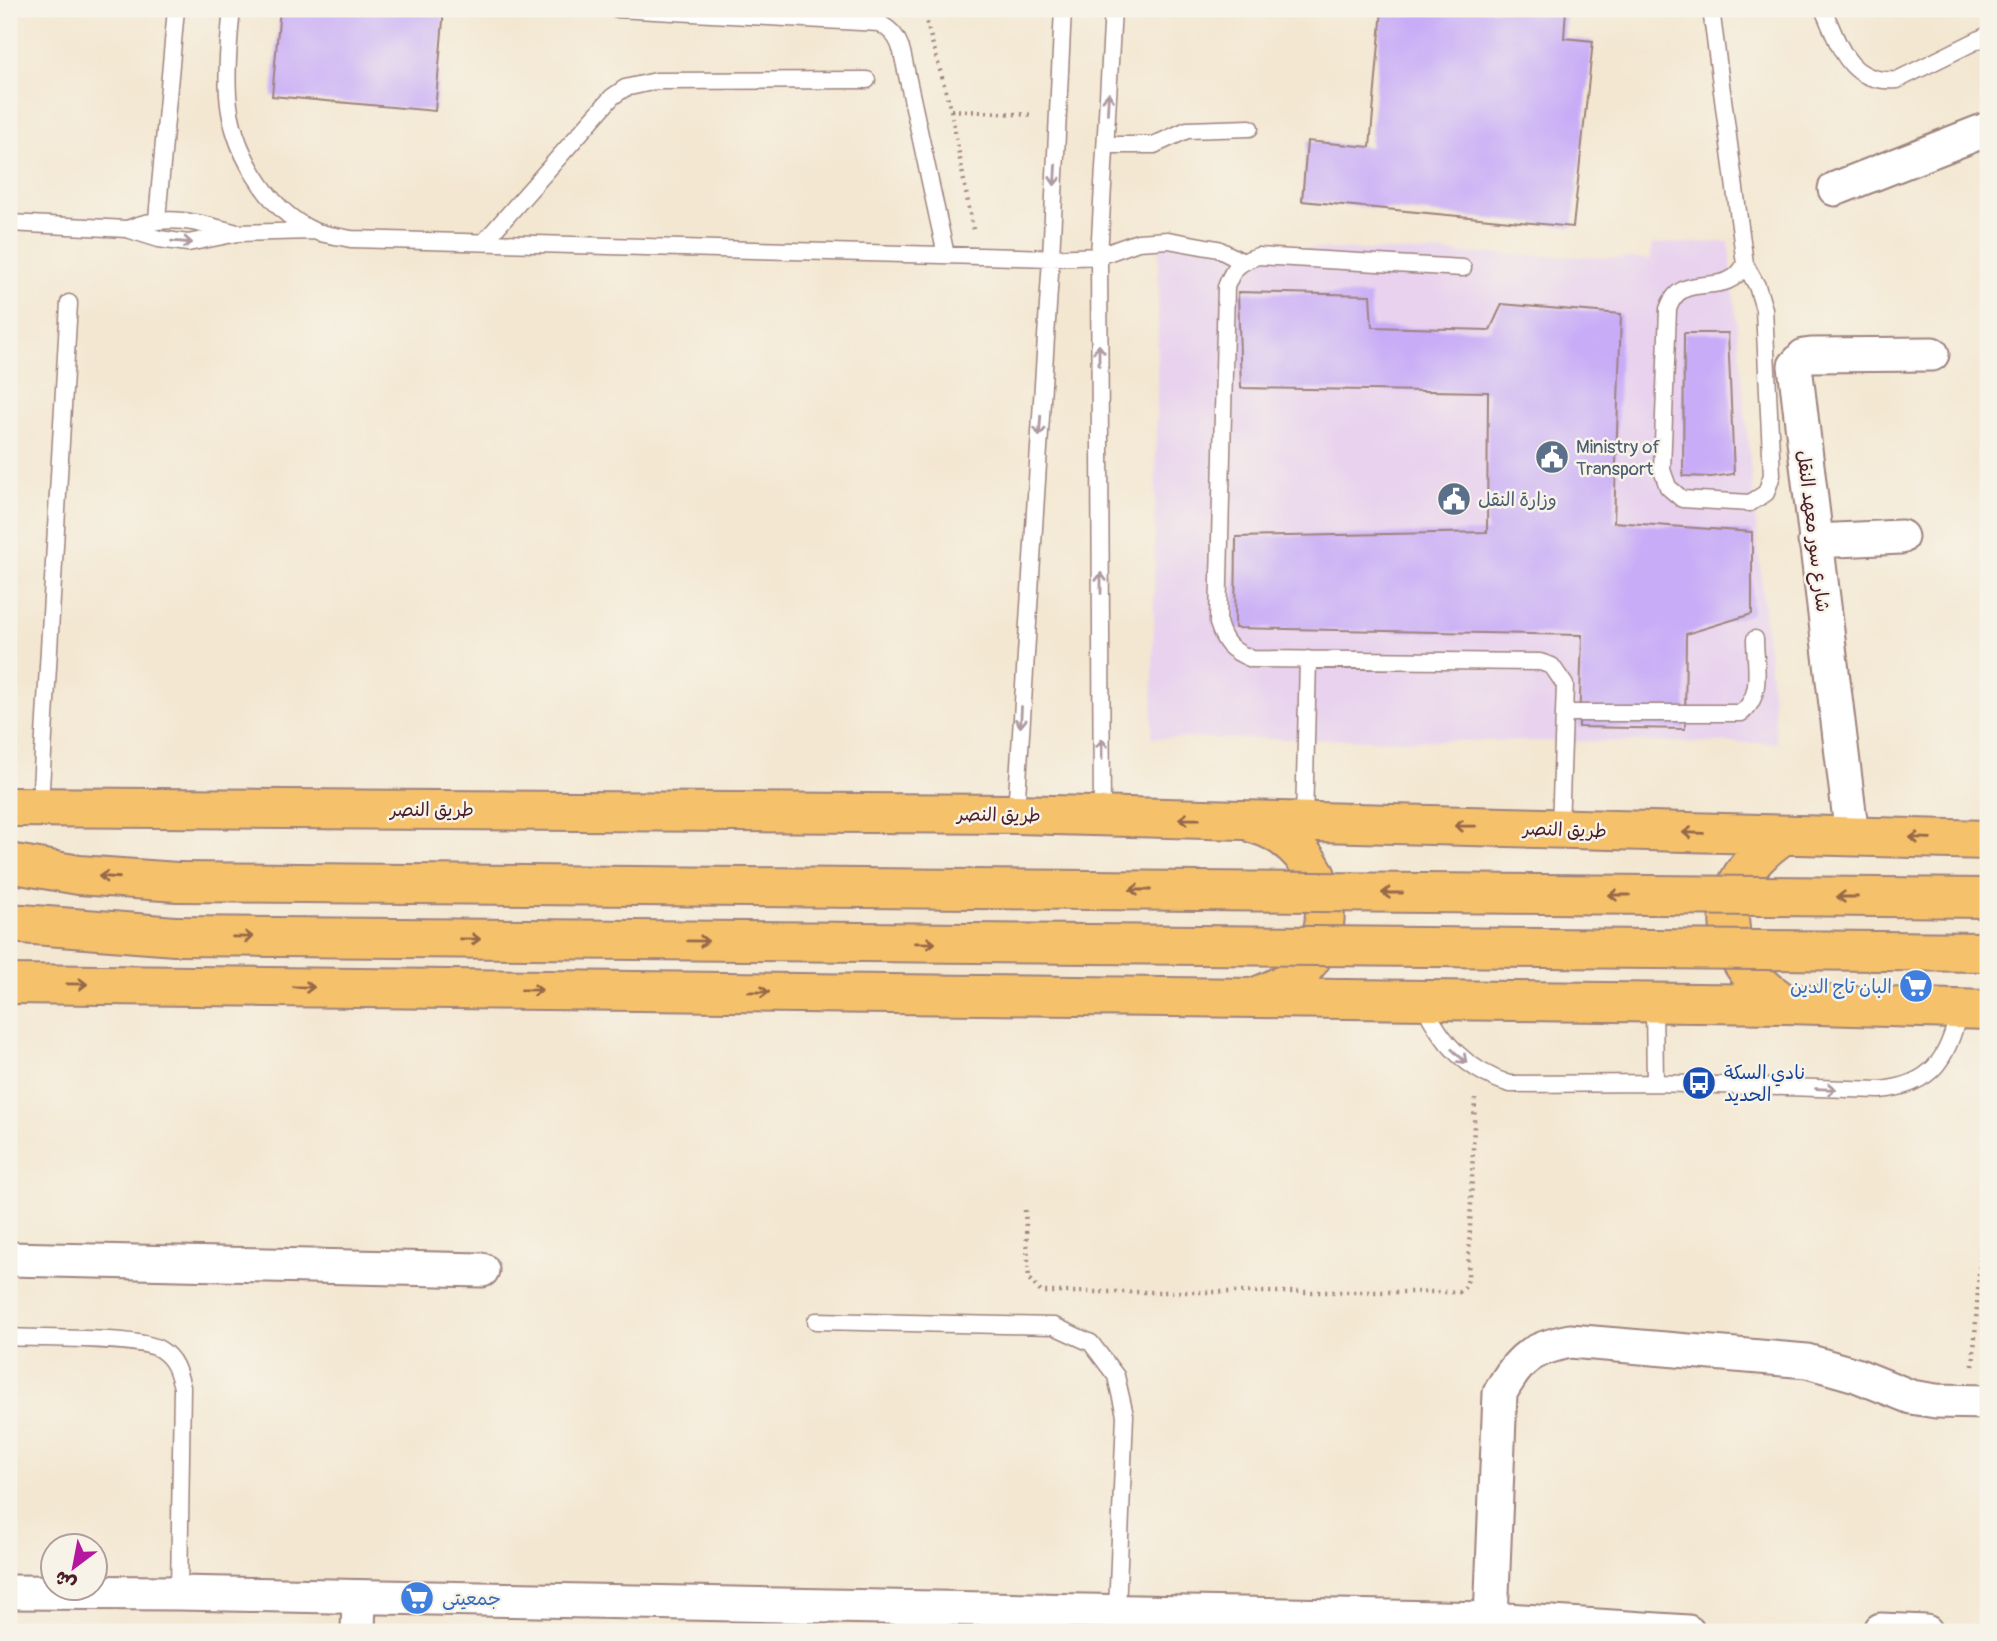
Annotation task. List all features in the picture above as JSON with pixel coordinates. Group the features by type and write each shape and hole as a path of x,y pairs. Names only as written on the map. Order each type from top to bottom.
{"highway":[{"name":"طريق النصر","path":"25,806 1016,814 1988,840"},
{"path":"1245,821 1275,829 1301,849 1318,875 1325,906 1321,937 1306,965 1282,986 1253,998"},
{"path":"1782,835 1757,853 1739,877 1730,906 1731,936 1741,964 1760,988 1786,1004"},
{"path":"9,863 79,875 177,882 1988,898"},
{"path":"9,923 175,936 1988,952"},
{"path":"9,984 1786,1004 1973,1010"}],"street":[{"path":"1835,189 1988,129"},
{"name":"شارع سور معهد النقل","path":"1852,836 1795,366 1804,356 1811,355 1932,354"},
{"path":"1815,541 1901,537"},
{"path":"9,1259 482,1270"},
{"path":"1491,1619 1500,1393 1515,1366 1540,1348 1570,1341 1807,1361 1856,1375 1911,1397 1980,1402"},
{"path":"9,1592 359,1597 779,1619 1117,1611 1491,1619 1688,1632"},
{"path":"358,1632 359,1597"},
{"path":"1881,1630 1926,1632"}],"lane":[{"path":"157,219 176,9"},
{"path":"232,9 228,97 237,139 257,179 285,212 314,231"},
{"path":"617,9 879,23 891,30 899,40 902,52 946,255"},
{"path":"1016,814 1051,258 1063,9"},
{"path":"1102,818 1099,256 1113,9"},
{"path":"1711,9 1745,264 1757,286 1764,309 1770,485 1766,493 1750,503 1682,499 1668,487 1662,470 1668,309 1679,290 1729,283 1739,275 1745,264"},
{"path":"1823,9 1848,61 1862,75 1881,81 1897,80 1988,35"},
{"path":"484,242 600,110 625,88 656,81 867,80"},
{"path":"1107,145 1154,145 1187,130 1250,128"},
{"path":"127,229 157,219 201,223 237,233"},
{"path":"9,223 127,229 159,239 188,243 237,233 314,231 351,239 1051,258 1099,256 1138,242 1168,240 1217,249 1241,261"},
{"path":"1463,268 1258,256 1241,261 1233,270 1226,287 1218,623 1223,640 1235,653 1252,659 1540,663 1552,666 1565,685 1560,828"},
{"path":"25,806 69,303"},
{"path":"1564,713 1741,713 1750,706 1755,696 1755,639"},
{"path":"1304,822 1308,659"},
{"path":"1422,1000 1443,1040 1476,1070 1510,1084 1655,1083 1880,1090 1899,1088 1933,1070 1973,1010"},
{"path":"1654,1003 1655,1083"},
{"path":"816,1321 1054,1326 1091,1343 1116,1376 1125,1415 1117,1611"},
{"path":"9,1338 136,1343 160,1348 176,1365 182,1387 180,1593"}],"path":[{"path":"923,9 951,110 978,256"},
{"path":"951,110 1057,117"},
{"path":"1025,1210 1029,1279 1041,1292 1458,1292 1466,1286 1468,1278 1476,1070"},
{"path":"1980,1402 1988,1139"}],"shaded area":[{"name":"وزارة النقل","path":"1729,242 1777,743 1152,738 1159,244 1650,259 1653,244"}],"building":[{"path":"280,9 444,9 435,111 272,96"},
{"path":"1382,9 1566,9 1564,38 1593,41 1573,227 1302,201 1307,141 1370,147"},
{"name":"Ministry of Transport","path":"1238,292 1370,295 1372,327 1490,330 1502,304 1621,314 1614,522 1752,532 1752,614 1686,634 1685,729 1579,727 1582,635 1235,628 1236,537 1487,532 1488,392 1241,388"},
{"name":"Ministry of Transport","path":"1684,333 1728,333 1734,474 1683,476"}],"place":[{"name":"Ministry of Transport","path":"1552,457"},
{"name":"وزارة النقل","path":"1454,499"},
{"name":"البان تاج الدين","path":"1916,986"},
{"name":"نادي السكة الحديد","path":"1699,1083"},
{"name":"جمعيتى","path":"417,1598"}]}
